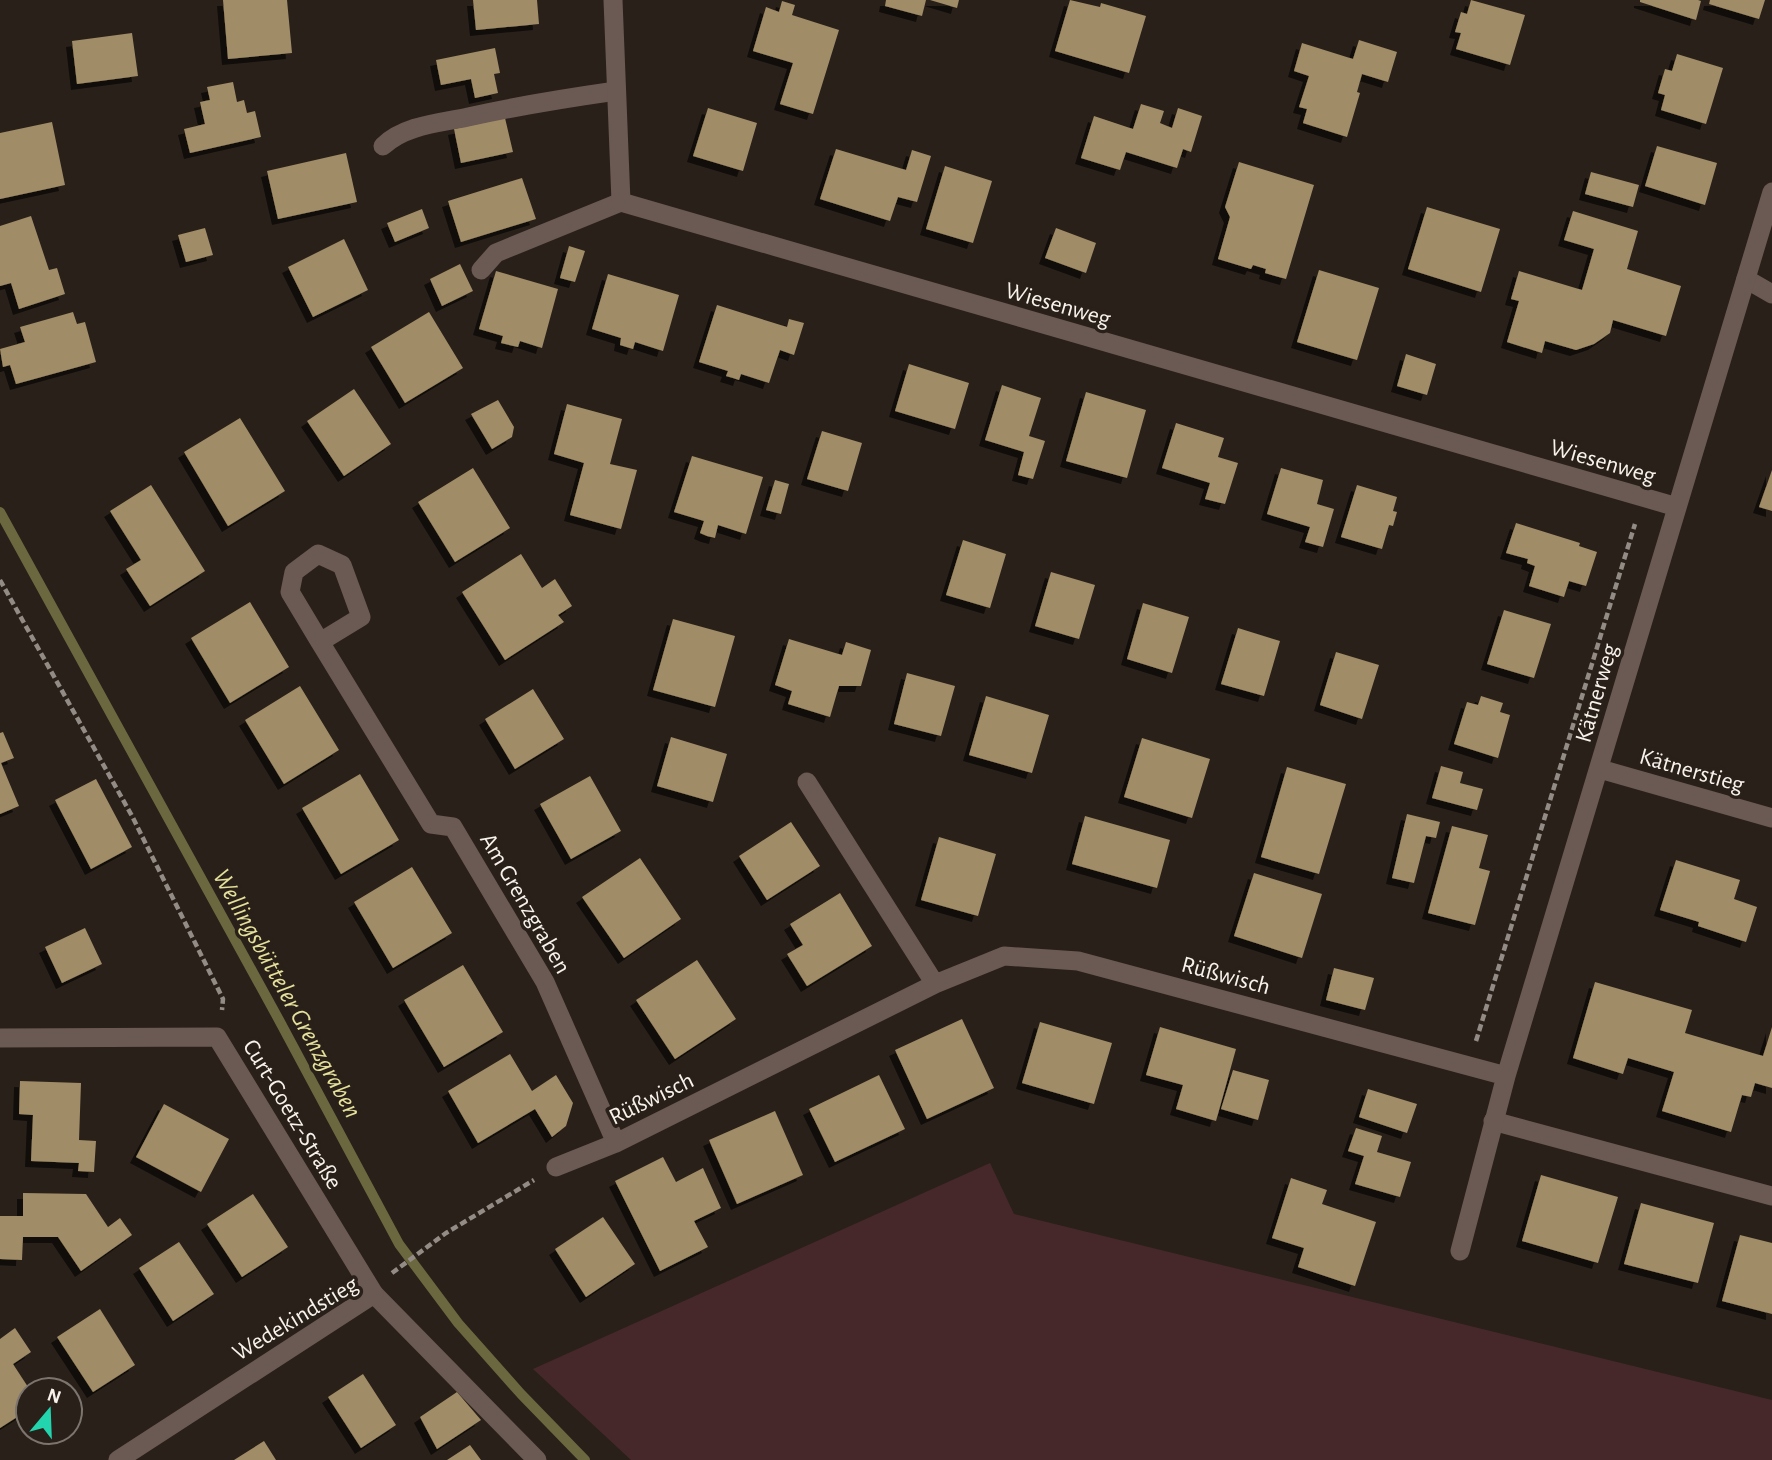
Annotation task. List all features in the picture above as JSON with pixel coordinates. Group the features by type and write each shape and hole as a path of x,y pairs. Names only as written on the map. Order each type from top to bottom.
{"street":[{"path":"481,270 496,253 621,202 612,0"},
{"path":"383,146 392,137 412,129 529,104 617,91"},
{"name":"Kätnerweg","path":"1461,1251 1506,1076 1772,192"},
{"name":"Wiesenweg","path":"621,202 1677,507"},
{"path":"1746,279 1772,294"},
{"name":"Am Grenzgraben","path":"320,642 431,824 453,827 540,972 616,1143"},
{"name":"Kätnerstieg","path":"1600,769 1772,818"},
{"path":"807,782 935,984"},
{"name":"Rüßwisch","path":"556,1167 616,1143 935,984 1004,956 1078,961 1506,1076"},
{"name":"Curt-Goetz-Straße","path":"0,1038 217,1037 374,1294"},
{"path":"1493,1121 1772,1196"},
{"name":"Wedekindstieg","path":"118,1460 374,1294 537,1460"}],"path":[{"path":"1469,1065 1643,498"},
{"path":"0,580 132,816 223,999 217,1037"},
{"path":"397,1267 446,1233 556,1167"}],"shaded area":[{"path":"990,1163 1014,1214 1772,1400 1772,1460 631,1460 533,1369"}],"building":[{"path":"223,0 287,0 292,53 228,59"},
{"path":"473,0 537,0 539,24 476,30"},
{"path":"886,0 926,0 922,16 885,6"},
{"path":"930,0 959,0 957,8"},
{"path":"1070,0 1100,7 1101,3 1146,16 1129,73 1055,51"},
{"path":"1471,0 1525,15 1510,65 1456,49 1461,33 1455,32 1461,12 1467,14"},
{"path":"1640,0 1698,0 1701,1 1696,20"},
{"path":"1710,0 1765,0 1759,19 1709,4"},
{"path":"782,1 795,5 792,15 839,30 813,114 780,104 793,63 753,51 766,7 779,12"},
{"path":"132,33 138,76 77,84 72,41"},
{"path":"1359,40 1397,52 1388,82 1362,74 1357,92 1360,93 1347,137 1303,123 1307,109 1299,107 1309,76 1294,71 1302,43 1353,59"},
{"path":"495,48 500,73 494,74 498,93 475,98 471,79 441,85 436,60"},
{"path":"1677,54 1723,68 1706,124 1661,110 1665,95 1658,93 1665,69 1672,71"},
{"path":"233,82 237,102 244,100 247,113 255,111 261,137 190,153 184,129 205,124 200,102 210,100 207,87"},
{"path":"1141,104 1164,111 1160,123 1172,128 1178,108 1202,116 1191,152 1183,149 1177,168 1126,152 1120,170 1081,158 1094,116 1133,129"},
{"path":"708,108 757,123 743,171 693,156"},
{"path":"505,118 513,152 461,163 454,129"},
{"path":"52,122 65,185 0,199 0,133"},
{"path":"1657,146 1717,163 1705,205 1645,186"},
{"path":"836,149 906,170 912,150 931,156 917,202 898,197 890,221 820,199"},
{"path":"346,153 357,202 278,219 267,171"},
{"path":"1239,162 1314,185 1286,279 1265,273 1266,269 1253,265 1251,269 1218,259 1230,217 1225,207"},
{"path":"945,166 992,181 973,243 926,229"},
{"path":"1591,172 1639,185 1633,207 1585,194"},
{"path":"522,178 536,219 461,242 448,201"},
{"path":"1427,207 1500,229 1481,292 1408,269"},
{"path":"422,209 429,228 395,242 387,223"},
{"path":"1573,211 1638,231 1627,269 1681,286 1666,336 1613,320 1610,333 1594,344 1576,350 1545,341 1542,353 1507,342 1519,301 1511,299 1519,271 1582,290 1594,249 1564,240"},
{"path":"31,216 49,270 57,268 65,294 19,309 11,283 0,286 0,226"},
{"path":"205,228 213,255 186,262 178,235"},
{"path":"1056,228 1096,243 1086,273 1045,258"},
{"path":"344,239 368,290 313,317 288,267"},
{"path":"569,246 585,251 575,282 560,278"},
{"path":"460,264 473,291 442,306 430,279"},
{"path":"1319,270 1379,288 1357,360 1297,342"},
{"path":"496,271 558,289 542,348 520,341 518,347 501,343 503,336 479,329"},
{"path":"608,274 679,295 663,351 635,342 633,349 620,345 621,338 592,329"},
{"path":"717,305 787,327 789,319 804,323 794,355 780,350 769,383 741,374 739,380 726,376 728,371 699,362"},
{"path":"73,312 77,324 85,322 96,362 16,384 10,365 3,367 0,349 25,342 20,327"},
{"path":"429,312 463,368 405,403 371,347"},
{"path":"1406,354 1436,364 1427,395 1397,386"},
{"path":"909,364 969,383 955,429 895,411"},
{"path":"1002,385 1041,398 1029,436 1045,441 1033,479 1018,475 1024,452 985,440"},
{"path":"354,389 391,444 344,476 307,421"},
{"path":"1086,392 1146,410 1127,478 1066,461"},
{"path":"498,400 514,427 512,437 492,449 471,414"},
{"path":"567,404 622,419 610,464 637,470 621,529 570,515 584,463 554,454"},
{"path":"240,418 285,491 228,526 184,452"},
{"path":"1176,423 1224,438 1218,457 1238,463 1225,504 1205,499 1210,483 1162,468"},
{"path":"822,431 862,443 848,491 807,479"},
{"path":"692,456 763,477 746,534 718,525 715,538 707,536 700,533 704,521 674,512"},
{"path":"473,468 510,528 455,562 418,502"},
{"path":"1281,468 1323,480 1317,504 1334,509 1323,547 1305,542 1310,527 1267,514"},
{"path":"1772,470 1772,511 1759,507"},
{"path":"775,480 789,484 781,514 766,510"},
{"path":"151,485 205,571 150,606 126,569 141,560 110,511"},
{"path":"1357,485 1397,497 1393,526 1389,525 1382,549 1341,537"},
{"path":"1516,523 1580,543 1579,546 1597,552 1586,586 1569,581 1564,597 1529,586 1535,566 1527,563 1528,559 1506,553"},
{"path":"963,540 1006,554 990,608 946,595"},
{"path":"521,554 542,588 555,579 572,606 558,615 564,622 505,660 462,592"},
{"path":"1051,572 1095,585 1079,639 1035,626"},
{"path":"250,602 289,667 230,703 191,638"},
{"path":"1143,603 1189,617 1172,673 1127,659"},
{"path":"1504,610 1551,624 1534,678 1487,664"},
{"path":"673,619 735,636 715,707 653,690"},
{"path":"1238,628 1280,641 1264,696 1221,684"},
{"path":"789,639 842,655 846,642 871,650 861,686 839,686 830,717 788,704 792,691 775,685"},
{"path":"1336,652 1379,665 1362,719 1320,705"},
{"path":"907,673 955,686 941,736 894,724"},
{"path":"300,686 339,750 284,784 245,720"},
{"path":"533,689 564,739 515,769 485,719"},
{"path":"986,696 1049,715 1032,773 969,755"},
{"path":"1481,696 1503,703 1500,712 1510,715 1498,758 1454,744 1467,702 1478,705"},
{"path":"3,732 14,758 1,763 19,806 0,814 0,733"},
{"path":"671,737 727,754 713,802 657,786"},
{"path":"1142,738 1210,759 1192,818 1124,797"},
{"path":"1441,766 1463,772 1460,783 1483,789 1477,810 1432,798"},
{"path":"1287,767 1346,784 1319,874 1261,857"},
{"path":"360,774 399,840 341,874 302,808"},
{"path":"590,776 621,831 571,859 540,804"},
{"path":"96,779 132,847 91,869 55,800"},
{"path":"1407,814 1440,822 1436,838 1426,836 1414,883 1392,878"},
{"path":"1085,816 1170,840 1157,888 1072,864"},
{"path":"791,822 820,866 767,900 739,856"},
{"path":"1452,826 1488,835 1479,868 1490,871 1475,925 1428,913"},
{"path":"939,837 996,854 978,916 921,900"},
{"path":"640,858 681,919 624,958 582,897"},
{"path":"1676,860 1740,880 1734,899 1757,907 1746,942 1698,926 1699,922 1660,910"},
{"path":"412,867 452,933 393,968 354,902"},
{"path":"1254,873 1322,894 1302,958 1234,936"},
{"path":"840,893 872,946 807,986 787,954 803,945 790,924"},
{"path":"85,928 102,964 62,983 45,947"},
{"path":"697,960 736,1019 675,1059 636,1000"},
{"path":"463,965 503,1032 444,1067 404,1000"},
{"path":"1334,968 1374,978 1365,1010 1326,1000"},
{"path":"1595,982 1692,1010 1685,1033 1763,1056 1772,1027 1772,1088 1755,1083 1751,1097 1742,1095 1731,1132 1662,1111 1674,1072 1628,1058 1623,1074 1573,1058"},
{"path":"962,1019 994,1088 927,1119 895,1050"},
{"path":"1040,1022 1112,1043 1094,1104 1022,1083"},
{"path":"1160,1027 1236,1049 1216,1121 1176,1109 1183,1085 1146,1075"},
{"path":"510,1054 532,1091 556,1075 573,1103 566,1126 552,1137 535,1109 478,1143 448,1091"},
{"path":"1233,1070 1269,1080 1258,1120 1221,1109"},
{"path":"879,1075 905,1129 835,1162 809,1109"},
{"path":"20,1081 81,1083 79,1140 96,1141 94,1172 78,1171 79,1163 31,1161 33,1115 19,1114"},
{"path":"1368,1089 1417,1104 1407,1133 1359,1117"},
{"path":"164,1104 229,1139 201,1192 136,1157"},
{"path":"775,1111 803,1175 737,1204 709,1140"},
{"path":"1356,1128 1382,1136 1377,1152 1411,1162 1400,1197 1355,1184 1364,1156 1348,1151"},
{"path":"663,1157 676,1182 703,1168 721,1208 694,1221 708,1247 660,1271 615,1181"},
{"path":"1541,1175 1618,1197 1598,1263 1522,1241"},
{"path":"1291,1178 1327,1190 1322,1204 1376,1222 1355,1286 1298,1267 1304,1248 1272,1238"},
{"path":"23,1193 86,1194 108,1227 120,1218 132,1235 81,1271 58,1237 23,1237 22,1260 0,1259 0,1216 23,1216"},
{"path":"253,1194 288,1247 242,1277 207,1224"},
{"path":"1641,1203 1714,1223 1698,1283 1624,1264"},
{"path":"603,1217 635,1264 586,1297 555,1249"},
{"path":"1740,1235 1772,1243 1772,1314 1722,1301"},
{"path":"179,1242 214,1294 173,1321 139,1268"},
{"path":"100,1309 135,1365 93,1392 57,1337"},
{"path":"15,1328 31,1352 13,1364 21,1376 14,1376 14,1419 0,1428 0,1339"},
{"path":"363,1374 396,1425 361,1448 328,1397"},
{"path":"457,1392 481,1420 437,1449 420,1417"},
{"path":"264,1441 276,1460 234,1460"},
{"path":"470,1445 481,1460 447,1460"}],"waterway":[{"name":"Wellingsbütteler Grenzgraben","path":"0,512 399,1244 458,1323 585,1460"}]}
